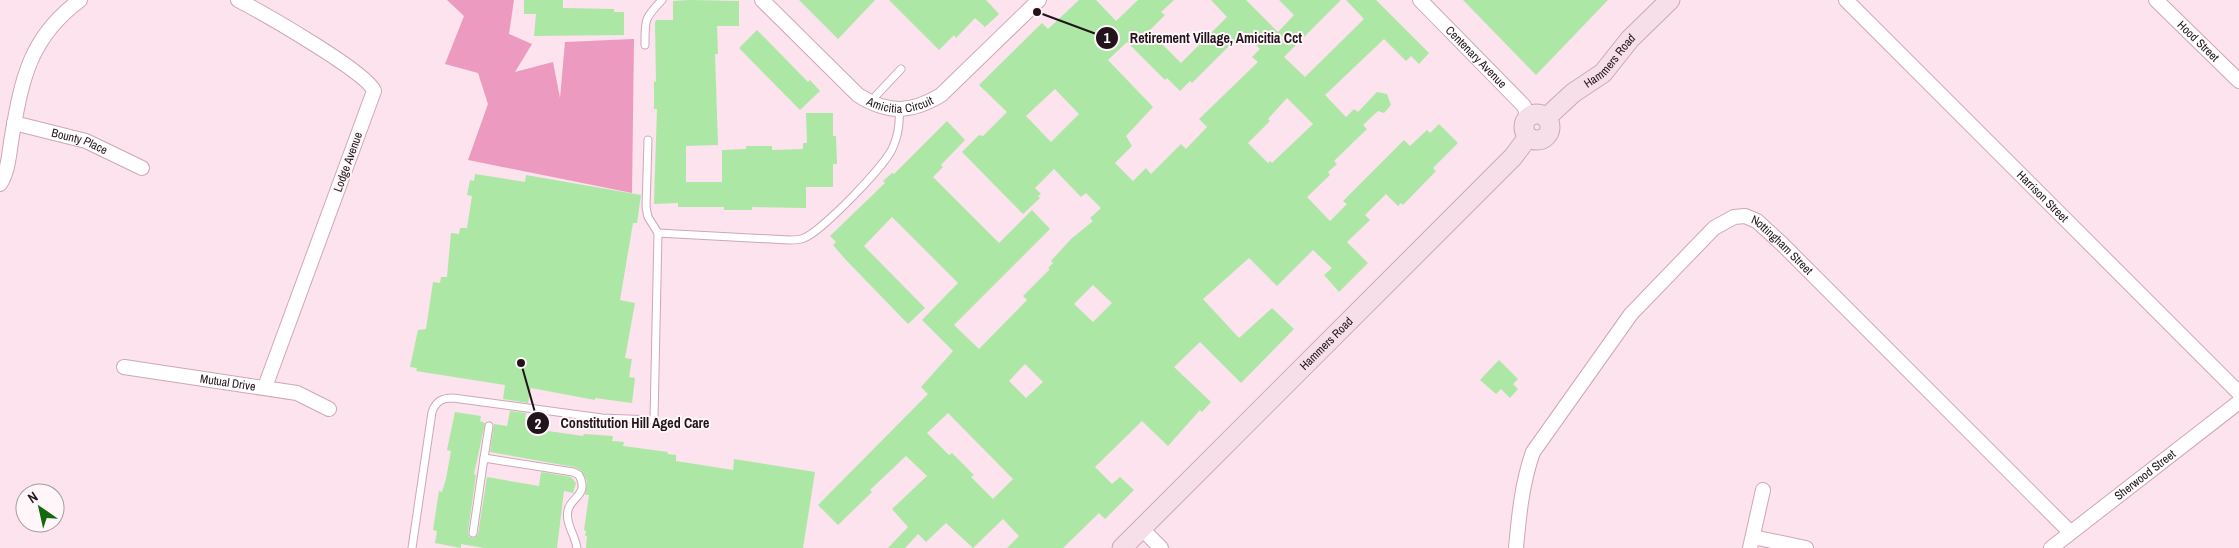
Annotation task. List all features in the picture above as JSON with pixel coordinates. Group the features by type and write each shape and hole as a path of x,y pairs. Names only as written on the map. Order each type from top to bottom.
{"street":[{"path":"0,184 8,165 20,90 36,49 45,32 80,0"},
{"name":"Lodge Avenue","path":"238,0 311,43 350,69 372,86 374,91 265,387"},
{"name":"Amicitia Circuit","path":"762,0 844,81 869,102 899,109 920,106 941,95 1039,0"},
{"name":"Centenary Avenue","path":"1420,0 1537,117"},
{"name":"Hammers Road","path":"1122,548 1513,157 1528,137 1523,129 1537,117 1603,73 1630,39 1670,0"},
{"name":"Harrison Street","path":"1846,0 2239,393"},
{"name":"Hood Street","path":"2156,0 2239,81"},
{"name":"Bounty Place","path":"14,124 86,141 142,168"},
{"name":"Nottingham Street","path":"1516,548 1526,471 1533,452 1631,314 1714,228 1734,217 1745,216 1758,221 1781,243 2070,532"},
{"name":"Mutual Drive","path":"124,367 297,393 329,409"},
{"name":"Sherwood Street","path":"2051,548 2239,402"},
{"path":"1763,490 1752,542 1806,548"},
{"path":"1142,528 1161,548"}],"lane":[{"path":"645,45 645,20 662,0"},
{"path":"869,102 902,69"},
{"path":"658,233 789,240 804,238 828,220 893,148 900,125 899,109"},
{"path":"412,548 432,412 436,403 441,400 453,398 602,418 654,420 658,233 648,217 646,207 648,140"},
{"path":"473,533 489,426"},
{"path":"484,458 573,472 579,475 582,488 580,495 568,509 568,521 574,534 577,548"}],"shaded area":[{"path":"447,0 514,0 509,34 532,44 515,72 553,62 560,98 565,42 634,39 632,193 468,160 488,104 478,73 445,64 464,16"}],"building":[{"path":"524,0 563,0 563,8 614,9 614,12 624,12 624,35 534,36 536,14 524,14"},
{"path":"799,0 875,0 838,39"},
{"path":"889,0 986,0 999,14 985,27 975,18 956,38 954,35 939,50"},
{"path":"1079,0 1096,0 1116,21 1138,0 1174,0 1161,12 1165,15 1149,31 1181,63 1227,17 1211,0 1246,0 1278,32 1294,15 1279,0 1341,0 1284,57 1305,77 1364,19 1346,0 1376,0 1429,53 1419,64 1411,56 1406,61 1384,39 1325,95 1346,117 1354,109 1358,112 1377,92 1387,94 1391,105 1384,113 1378,111 1363,125 1367,129 1334,161 1337,164 1328,172 1330,175 1307,197 1330,221 1347,204 1343,201 1404,140 1410,146 1427,130 1430,133 1439,124 1458,143 1433,168 1436,171 1403,205 1401,203 1398,206 1386,194 1365,215 1370,220 1347,242 1368,263 1339,292 1324,275 1332,268 1313,250 1277,286 1249,258 1203,299 1239,338 1272,308 1294,329 1241,383 1200,342 1174,367 1211,402 1202,412 1200,410 1168,446 1142,421 1095,467 1112,484 1120,477 1134,490 1105,519 1099,513 1063,548 1007,548 1019,536 1003,519 973,548 946,523 926,542 918,534 905,548 888,548 908,527 892,509 927,476 906,456 870,490 872,492 838,525 818,505 928,394 921,387 953,351 922,320 958,283 892,217 864,246 925,308 908,324 846,260 833,245 836,242 830,236 885,183 883,181 892,173 894,174 947,121 965,140 941,165 943,167 933,177 999,243 1032,210 1050,229 954,325 979,349 1027,300 1023,296 1050,269 1048,268 1053,263 1051,261 1071,239 1093,221 1090,218 1101,208 1086,193 1081,197 1054,169 1035,188 1041,194 1038,196 1040,198 1023,214 962,152 979,135 983,136 1007,112 979,85 1042,23 1048,29","holes":["1243,32 1260,49 1252,57 1258,62 1199,119 1207,127 1186,149 1181,144 1151,174 1146,168 1133,181 1115,163 1132,146 1126,136 1153,107 1108,60 1127,42 1165,80 1167,78 1180,91 1190,81 1192,83","1055,89 1079,114 1051,142 1026,116","1287,98 1313,124 1272,163 1270,161 1268,163 1248,143 1270,121 1268,119","1093,285 1112,303 1093,322 1074,304","1025,364 1043,382 1026,398 1009,381","948,413 1013,479 993,499 971,477 974,475 952,453 949,455 927,433"]},
{"path":"1463,0 1608,0 1536,75"},
{"path":"673,1 739,1 739,26 717,26 718,54 715,54 718,145 686,146 686,182 722,182 722,150 746,149 746,146 772,146 772,150 803,149 803,143 807,143 806,113 833,113 833,136 836,136 837,164 833,164 833,187 806,187 806,208 752,207 752,210 724,210 724,207 678,207 678,203 654,204 657,109 654,109 654,81 656,82 655,23 656,20 673,20"},
{"path":"757,30 808,82 810,80 820,91 800,110 739,48"},
{"path":"475,174 525,182 526,175 641,195 637,223 633,223 620,300 635,303 625,358 632,359 629,377 635,378 632,403 595,398 595,400 531,388 528,403 503,399 505,385 416,371 417,368 410,367 418,330 426,329 433,282 440,283 441,277 447,277 451,233 459,234 460,228 467,228 472,196 467,195 470,180 474,181"},
{"path":"1499,360 1518,379 1513,384 1518,389 1510,398 1501,389 1496,394 1480,380"},
{"path":"510,411 526,413 525,420 548,425 548,431 583,436 584,434 613,436 612,441 624,442 623,446 668,452 667,454 676,455 676,461 733,470 734,459 815,472 803,548 586,548 587,536 585,536 586,531 584,530 589,495 585,495 587,481 582,471 574,467 490,452 494,424 507,426"},
{"path":"455,412 481,416 480,421 485,423 474,474 476,475 468,532 469,537 474,538 478,534 487,477 539,486 541,472 571,477 576,483 573,493 564,491 557,548 484,548 461,544 461,548 435,543 437,531 433,530 439,491 442,492 446,479 451,451 447,450"}],"place":[{"name":"Retirement Village, Amicitia Cct","path":"1037,12"},
{"name":"Constitution Hill Aged Care","path":"521,363"}]}
